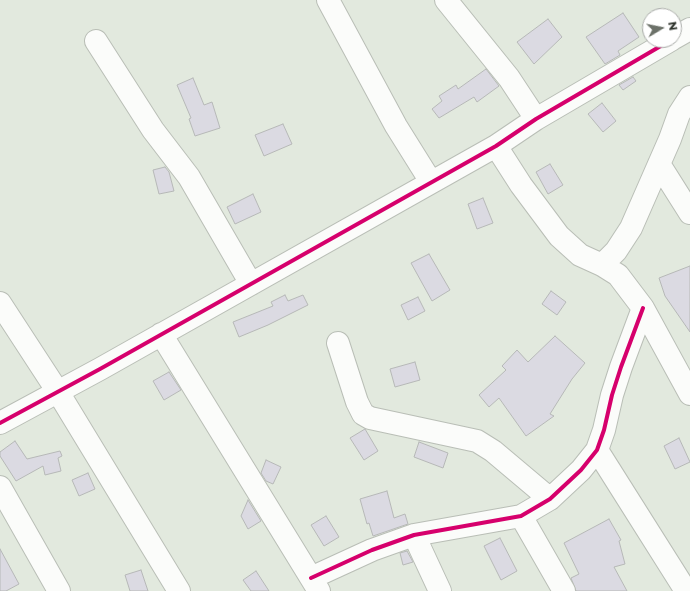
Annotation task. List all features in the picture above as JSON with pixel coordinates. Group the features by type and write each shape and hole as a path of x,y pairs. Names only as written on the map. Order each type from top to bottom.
{"street":[{"path":"328,0 396,126 431,182"},
{"path":"446,0 509,78 536,119"},
{"path":"96,41 153,130 189,177 251,284"},
{"path":"0,423 58,392 496,146 536,119 657,48"},
{"path":"602,265 616,251 631,228 679,114 690,97"},
{"path":"496,146 521,185 559,236 580,255 602,265 618,275 643,308 690,394"},
{"path":"659,164 690,213"},
{"path":"0,303 58,392 179,591"},
{"path":"161,334 315,584 372,550 414,535 521,516 550,499 581,470 597,450 604,430 612,395 621,366 643,308"},
{"path":"338,343 357,402 363,414 370,418 477,441 493,451 550,499"},
{"path":"597,450 686,591"},
{"path":"0,487 59,591"},
{"path":"521,516 564,591"},
{"path":"414,535 440,591"}],"building":[{"path":"623,13 639,37 618,51 620,55 605,64 586,37"},
{"path":"548,19 562,37 534,64 517,42"},
{"path":"486,69 499,86 477,102 474,97 439,118 432,109 442,101 439,96 456,85 458,89"},
{"path":"633,77 636,81 623,90 619,85"},
{"path":"193,78 204,105 212,102 220,128 195,136 189,119 191,118 177,85"},
{"path":"602,103 616,121 603,132 588,114"},
{"path":"283,124 292,144 264,156 255,135"},
{"path":"550,164 563,185 548,194 536,172"},
{"path":"165,167 169,172 174,191 159,194 153,170"},
{"path":"253,194 261,212 235,224 227,207"},
{"path":"483,198 493,223 477,229 468,204"},
{"path":"429,254 450,290 432,301 411,263"},
{"path":"690,266 690,332 665,296 659,278"},
{"path":"551,291 566,302 557,315 542,304"},
{"path":"285,295 288,301 303,295 308,305 268,325 239,337 233,322 273,306 271,302"},
{"path":"418,297 425,311 408,320 401,305"},
{"path":"555,336 585,363 572,379 550,414 554,416 526,436 499,398 489,407 479,395 506,370 502,366 517,350 528,362"},
{"path":"415,362 420,380 395,387 390,369"},
{"path":"169,372 181,390 164,400 153,381"},
{"path":"365,429 378,451 364,460 350,438"},
{"path":"679,438 690,462 675,469 664,446"},
{"path":"15,441 27,459 60,451 62,456 58,458 61,471 45,475 43,466 16,481 0,456 0,452"},
{"path":"419,442 448,453 443,468 414,457"},
{"path":"266,460 281,467 273,484 266,481 261,473"},
{"path":"88,473 95,489 79,496 72,480"},
{"path":"387,491 394,518 405,514 408,524 373,536 369,523 367,524 360,499"},
{"path":"248,500 261,521 248,529 241,516"},
{"path":"326,516 339,537 324,546 311,525"},
{"path":"609,519 621,540 619,541 625,564 614,567 627,591 576,591 571,578 579,574 564,543"},
{"path":"500,538 517,571 501,580 484,546"},
{"path":"0,549 19,584 6,591 0,591"},
{"path":"407,551 413,562 403,565 400,553"},
{"path":"141,570 148,591 130,591 125,575"},
{"path":"256,571 269,591 251,591 243,580"}],"cycle path":[{"path":"0,423 100,369 496,146 536,119 657,48"},
{"path":"311,578 372,550 414,535 521,516 550,499 581,470 597,450 621,367 643,308"}]}
